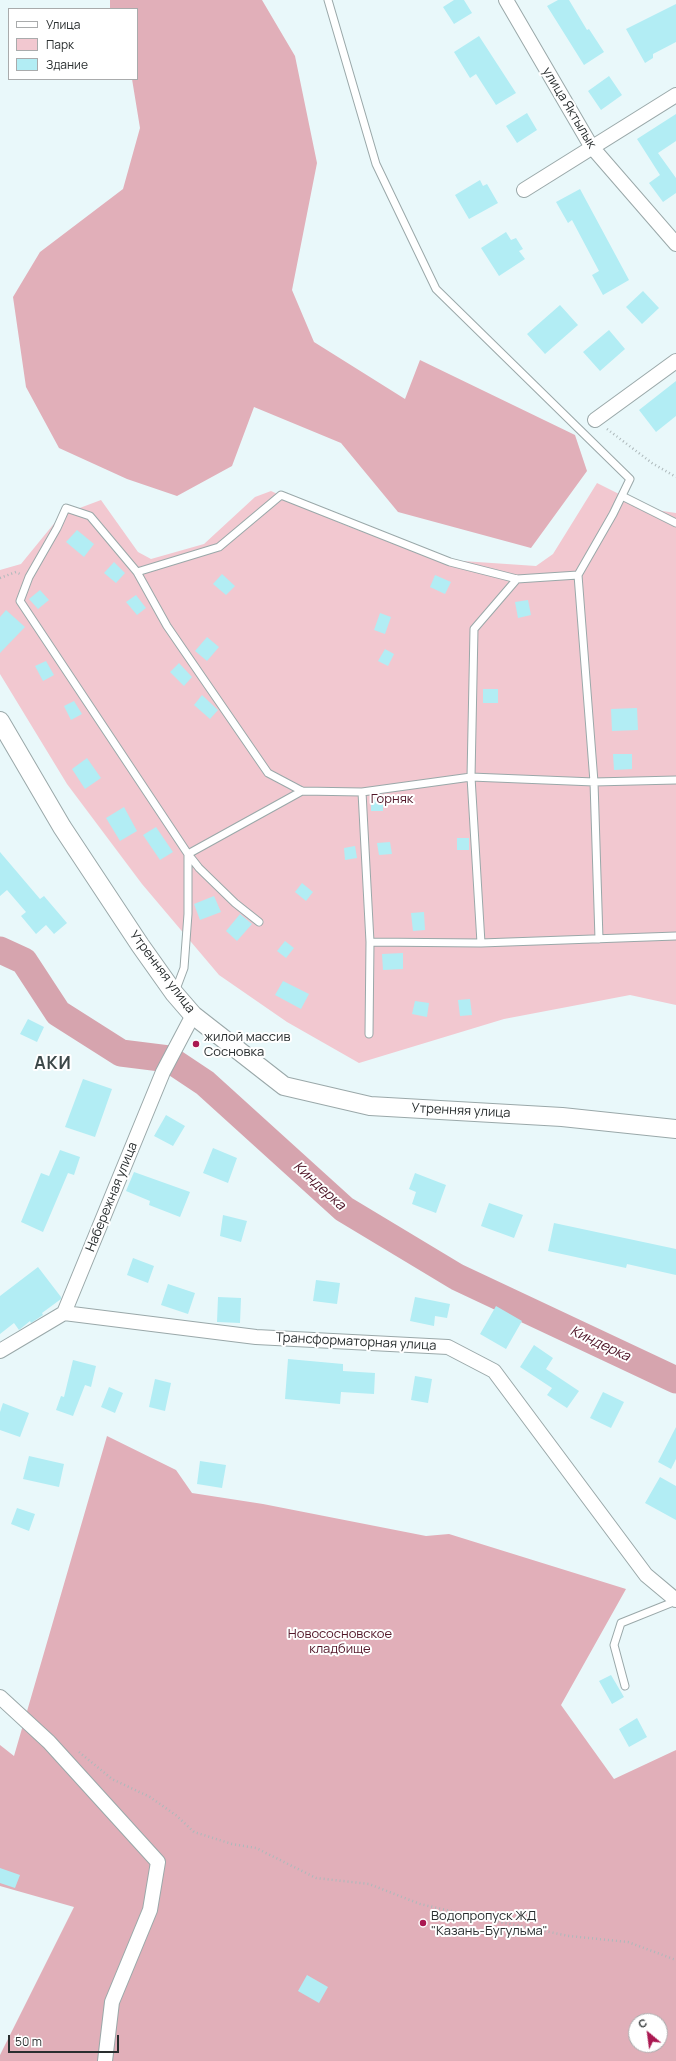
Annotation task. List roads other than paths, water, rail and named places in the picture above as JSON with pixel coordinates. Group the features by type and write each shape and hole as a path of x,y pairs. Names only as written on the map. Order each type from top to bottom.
{"street":[{"name":"улица Яктылык","path":"506,0 591,146 676,244"},
{"path":"524,190 591,146 676,95"},
{"path":"595,420 676,361"},
{"name":"Утренняя улица","path":"0,721 62,827 140,945 174,993 193,1015 284,1086 370,1106 562,1117 676,1129"},
{"name":"Набережная улица","path":"64,1313 163,1072 176,1050 193,1015"},
{"path":"0,1351 64,1313"},
{"name":"Трансформаторная улица","path":"64,1313 256,1337 448,1346 494,1371 646,1575 676,1600"},
{"path":"0,1697 48,1742 158,1862 150,1910 112,2002 105,2061"}],"lane":[{"path":"328,0 376,164 436,289 630,479 614,514 578,575 594,782 599,939"},
{"path":"137,572 219,547 280,495 450,562 517,579 578,575"},
{"path":"622,496 676,523"},
{"path":"259,922 235,903 199,868 188,854 20,601 29,577 57,528 66,508 90,516 137,572 167,626 268,772 302,791 362,792 471,778 594,782 676,780"},
{"path":"481,943 471,778 474,629 517,579"},
{"path":"188,854 302,791"},
{"path":"362,792 370,942 368,1034"},
{"path":"174,993 184,968 188,914 188,854"},
{"path":"370,942 481,943 676,936"},
{"path":"625,1686 614,1645 621,1623 676,1600"}],"waterway":[{"name":"Киндерка","path":"0,950 24,961 58,1013 121,1053 169,1059 205,1083 344,1209 457,1277 676,1380"}],"place":[{"name":"жилой массив Сосновка","path":"196,1044"},
{"name":"Водопропуск ЖД \"Казань-Бугульма\"","path":"423,1923"}],"district":[{"name":"АКИ","path":"53,1064"}],"park label":[{"name":"Горняк","path":"392,799"},
{"name":"Новососновское кладбище","path":"340,1642"}]}
